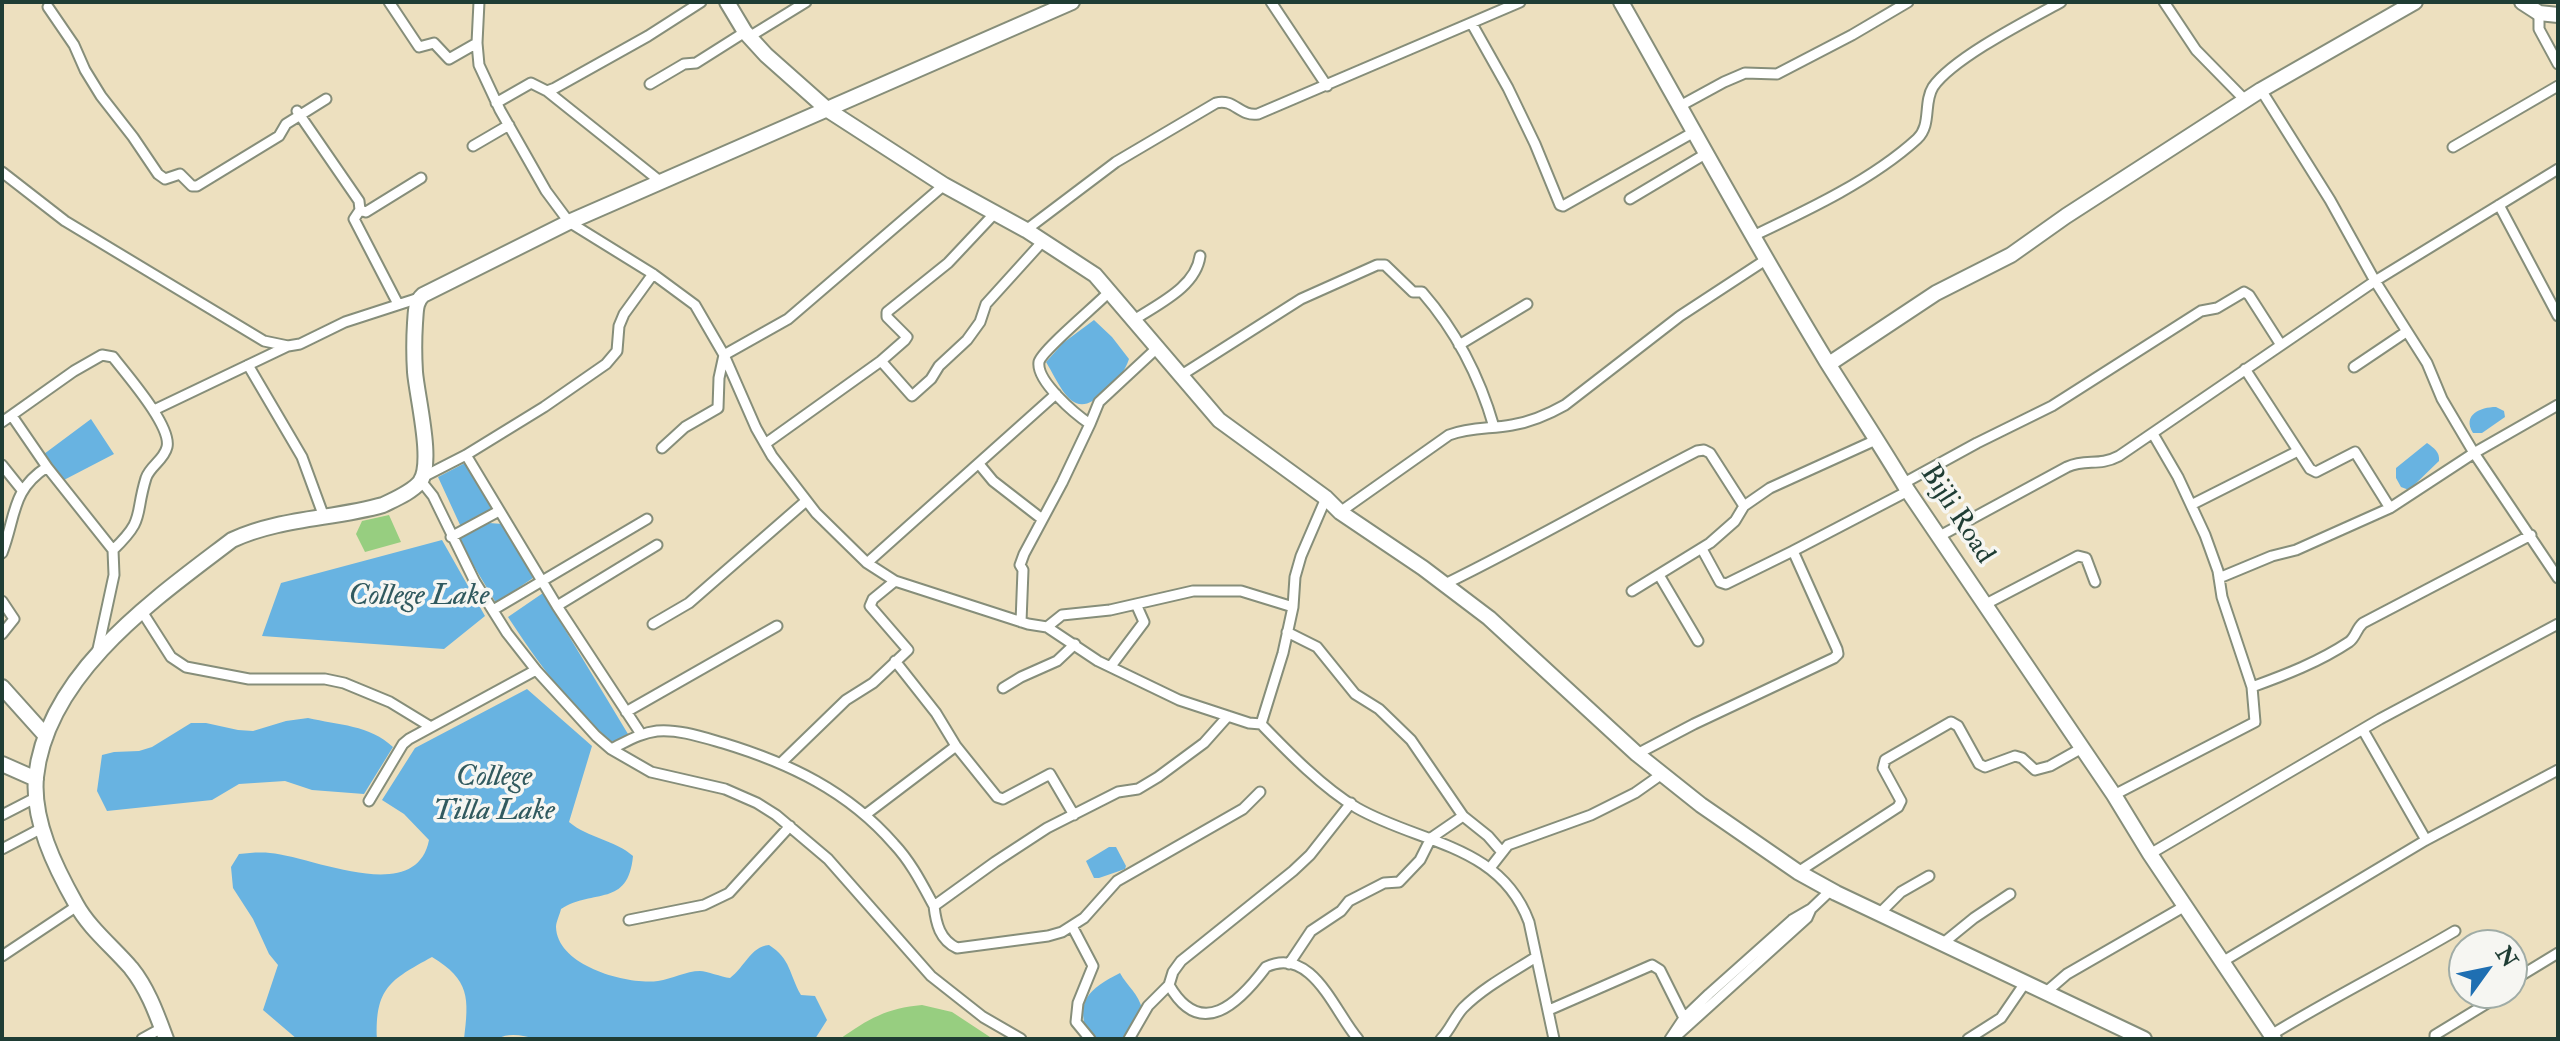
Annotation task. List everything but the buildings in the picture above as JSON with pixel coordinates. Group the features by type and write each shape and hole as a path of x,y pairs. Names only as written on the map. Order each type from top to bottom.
{"main road":[{"path":"727,2 747,34 766,55 828,110 944,185 1082,265 1110,291 1219,420 1326,498 1340,512 1489,618 1637,754 1701,805 1798,872 1831,890 2141,1038"},
{"path":"164,1033 151,1001 133,971 77,906 42,828 36,779 46,736 58,710 96,657 141,610 232,540 248,532 383,505 422,479 425,455 415,375 414,337 419,298 569,222 1072,2"},
{"name":"Bijli Road","path":"1621,2 1753,236 1906,487 2114,795 2272,1037"},
{"path":"1829,364 1936,293 2011,255 2261,90 2397,6 2415,2"},
{"path":"2522,2 2539,13 2558,15"},
{"path":"2,687 46,736"},
{"path":"2,764 36,779"}],"street":[{"path":"389,2 419,47 434,43 449,59 477,43"},
{"path":"479,2 479,65 496,103 546,191 569,222 653,274 695,305 724,355 765,444 806,501 867,563 895,581 1021,622 1047,627 1098,661 1179,700 1261,724 1285,749 1351,803 1381,820 1459,849 1490,868 1523,906 1554,1039"},
{"path":"547,91 648,36 701,2"},
{"path":"650,84 684,64 696,63 806,2"},
{"path":"1271,2 1327,86"},
{"path":"1026,230 1116,162 1216,103 1224,101 1251,115 1327,86 1520,2"},
{"path":"1680,106 1745,73 1777,74 1908,2"},
{"path":"1753,236 1829,199 1914,141 1922,133 1929,96 1937,82 1991,42 2061,2"},
{"path":"2164,2 2196,50 2245,100"},
{"path":"50,4 101,96 158,174 165,179 180,174 192,186 197,186 279,136 298,113 326,99"},
{"path":"2539,13 2539,29 2558,64"},
{"path":"1472,24 1508,88 1560,205 1603,185 1694,132"},
{"path":"496,103 531,83 547,91 661,182"},
{"path":"2453,147 2558,86"},
{"path":"2261,90 2427,363 2442,399 2474,453 2558,578"},
{"path":"298,113 359,201 360,210 354,219 398,304"},
{"path":"473,146 509,125"},
{"path":"1630,199 1707,153"},
{"path":"1938,537 2067,467 2086,462 2107,462 2153,434 2375,281 2558,169"},
{"path":"2,172 65,221 264,341 288,346"},
{"path":"360,210 366,212 421,178"},
{"path":"662,448 685,427 718,408 724,355 788,319 944,185"},
{"path":"2499,205 2558,316"},
{"path":"765,444 881,361 907,337 887,317 887,312 948,263 995,213"},
{"path":"881,361 912,396 967,340 980,322 986,304 1043,241"},
{"path":"1134,320 1190,280 1197,270 1200,256"},
{"path":"1340,512 1449,435 1463,429 1514,425 1565,405 1680,316 1767,259"},
{"path":"1180,376 1301,299 1377,265 1385,265 1413,292 1422,292 1459,345 1482,390 1494,427"},
{"path":"653,274 624,314 619,326 617,351 606,364 544,407 422,479 493,610 536,670 596,736 611,749 651,772 725,789 757,803 790,826 848,880 931,976 983,1017 1021,1039"},
{"path":"1090,424 1065,405 1039,365 1046,350 1110,291"},
{"path":"1702,549 1720,582 1726,584 1793,551 1977,443 2052,406 2201,311 2217,308 2244,292 2281,345"},
{"path":"154,410 288,346 300,344 345,322 419,298"},
{"path":"1459,345 1527,304"},
{"path":"2354,367 2406,332"},
{"path":"1021,622 1022,568 1042,519 1099,402 1156,349"},
{"path":"2,422 74,371 102,355 113,357 154,410 168,445 146,478 136,524 113,550"},
{"path":"248,365 302,457 324,517"},
{"path":"2245,369 2313,472 2355,452 2390,508"},
{"path":"867,563 1056,394"},
{"path":"2219,578 2272,556 2296,550 2390,508 2474,453 2558,405"},
{"path":"12,416 47,467 113,550 114,575 96,657"},
{"path":"2114,795 2255,722 2252,687 2222,597 2212,555 2191,505 2153,434"},
{"path":"1632,591 1702,549 1735,521 1744,506 1779,483 1878,439"},
{"path":"1445,584 1542,536 1697,451 1710,453 1744,506"},
{"path":"2191,505 2298,451"},
{"path":"466,455 495,513 641,734"},
{"path":"979,464 993,481 1042,519"},
{"path":"2,465 22,490"},
{"path":"2,553 22,490 29,479 47,467"},
{"path":"1261,724 1277,675 1293,607 1298,566 1326,498"},
{"path":"653,624 689,603 806,501"},
{"path":"451,537 495,513"},
{"path":"493,610 647,519"},
{"path":"2252,687 2282,676 2339,647 2356,636 2357,628 2363,623 2531,535"},
{"path":"557,606 657,545"},
{"path":"1637,754 1838,654 1793,551"},
{"path":"1984,605 2078,556 2086,558 2095,582"},
{"path":"1659,575 1698,641"},
{"path":"781,763 846,700 873,683 908,650 870,606 873,599 895,581"},
{"path":"1047,627 1062,615 1136,604 1193,591 1241,591 1293,607"},
{"path":"2,601 14,619 2,634"},
{"path":"1111,666 1144,622 1136,604"},
{"path":"141,610 171,657 186,667 249,679 325,679 344,683 390,702 431,727"},
{"path":"2150,854 2363,730 2558,624"},
{"path":"626,712 777,626"},
{"path":"1287,632 1321,651 1355,694 1379,709 1411,740 1463,816 1501,851"},
{"path":"1003,688 1057,661 1075,644"},
{"path":"895,661 997,797 1003,799 1050,774 1074,815"},
{"path":"369,801 403,744 536,670"},
{"path":"934,906 1031,838 1118,792 1138,789 1158,777 1204,743 1228,716"},
{"path":"1798,872 1898,807 1901,801 1883,768 1885,760 1951,722 1958,726 1982,767 2015,756 2035,770 2050,766 2082,748"},
{"path":"2363,730 2426,840"},
{"path":"611,749 641,734 665,731 692,735 781,763 827,785 865,815 902,854 934,906 942,937 957,948 1048,936 1072,926 1084,918 1117,881 1243,809 1260,792"},
{"path":"865,815 956,746"},
{"path":"2222,962 2426,840 2558,770"},
{"path":"1490,868 1508,845 1613,805 1662,774"},
{"path":"2,815 37,797"},
{"path":"1129,1039 1148,1006 1169,985 1181,961 1293,871 1310,855 1351,803"},
{"path":"1289,964 1311,931 1341,911 1349,901 1387,882 1399,882 1420,860 1431,838 1463,816"},
{"path":"629,920 704,905 729,893 790,826"},
{"path":"2,849 42,828"},
{"path":"1880,913 1901,892 1929,876"},
{"path":"1672,1039 1684,1018 1792,920 1811,909 1831,890"},
{"path":"1942,944 2010,894"},
{"path":"2,956 77,906"},
{"path":"2045,993 2067,974 2185,906"},
{"path":"1672,1039 1807,918 1811,909"},
{"path":"1072,926 1093,966 1078,1003 1076,1022 1090,1039"},
{"path":"2272,1037 2328,1000 2388,971 2448,935"},
{"path":"2528,971 2558,953"},
{"path":"1441,1039 1470,1001 1536,957"},
{"path":"1169,985 1183,1006 1205,1018 1213,1017 1235,1005 1266,967 1289,964 1307,971 1318,981 1358,1039"},
{"path":"1549,1010 1652,965 1660,970 1684,1018"},
{"path":"1968,1039 2001,1018 2025,983"},
{"path":"2435,1039 2435,1035 2478,1009"},
{"path":"142,1039 164,1033"}],"green space":[{"path":"389,515 401,542 365,552 356,534 362,521"},
{"path":"922,1005 952,1012 993,1039 840,1039 878,1016"}],"water":[{"path":"1094,320 1129,359 1120,376 1107,390 1095,400 1078,404 1064,393 1046,362 1063,343"},
{"path":"2496,407 2504,411 2505,417 2482,433 2473,433 2470,421 2474,413"},
{"path":"91,419 114,454 62,481 49,467 44,454"},
{"path":"2427,443 2437,453 2439,461 2409,490 2401,487 2396,478 2396,468"},
{"path":"465,463 494,513 461,527 438,477"},
{"path":"489,523 503,524 533,578 496,603 457,538"},
{"name":"College Lake","path":"442,540 485,616 444,649 262,636 281,583"},
{"path":"543,593 628,734 620,743 611,741 568,698 508,617"},
{"name":"College Tilla Lake","path":"527,689 592,746 569,822 633,856 630,872 617,890 561,909 556,927 559,941 568,952 581,962 612,976 658,981 700,971 730,978 752,953 769,945 786,961 801,995 815,996 827,1020 815,1039 536,1039 512,1035 498,1039 464,1039 464,991 454,974 432,957 405,972 388,988 379,1008 377,1039 297,1039 263,1010 278,965 233,888 231,867 239,854 270,853 360,873 404,871 420,860 429,840 404,814 382,800 415,748"},
{"path":"308,718 364,730 393,747 364,794 312,790 285,781 239,784 212,800 107,811 97,791 102,755 152,747 191,723 253,731"},
{"path":"1109,847 1116,847 1125,869 1094,878 1086,861"},
{"path":"1120,973 1142,1009 1125,1039 1090,1039 1083,1015 1087,998 1092,991"}]}
